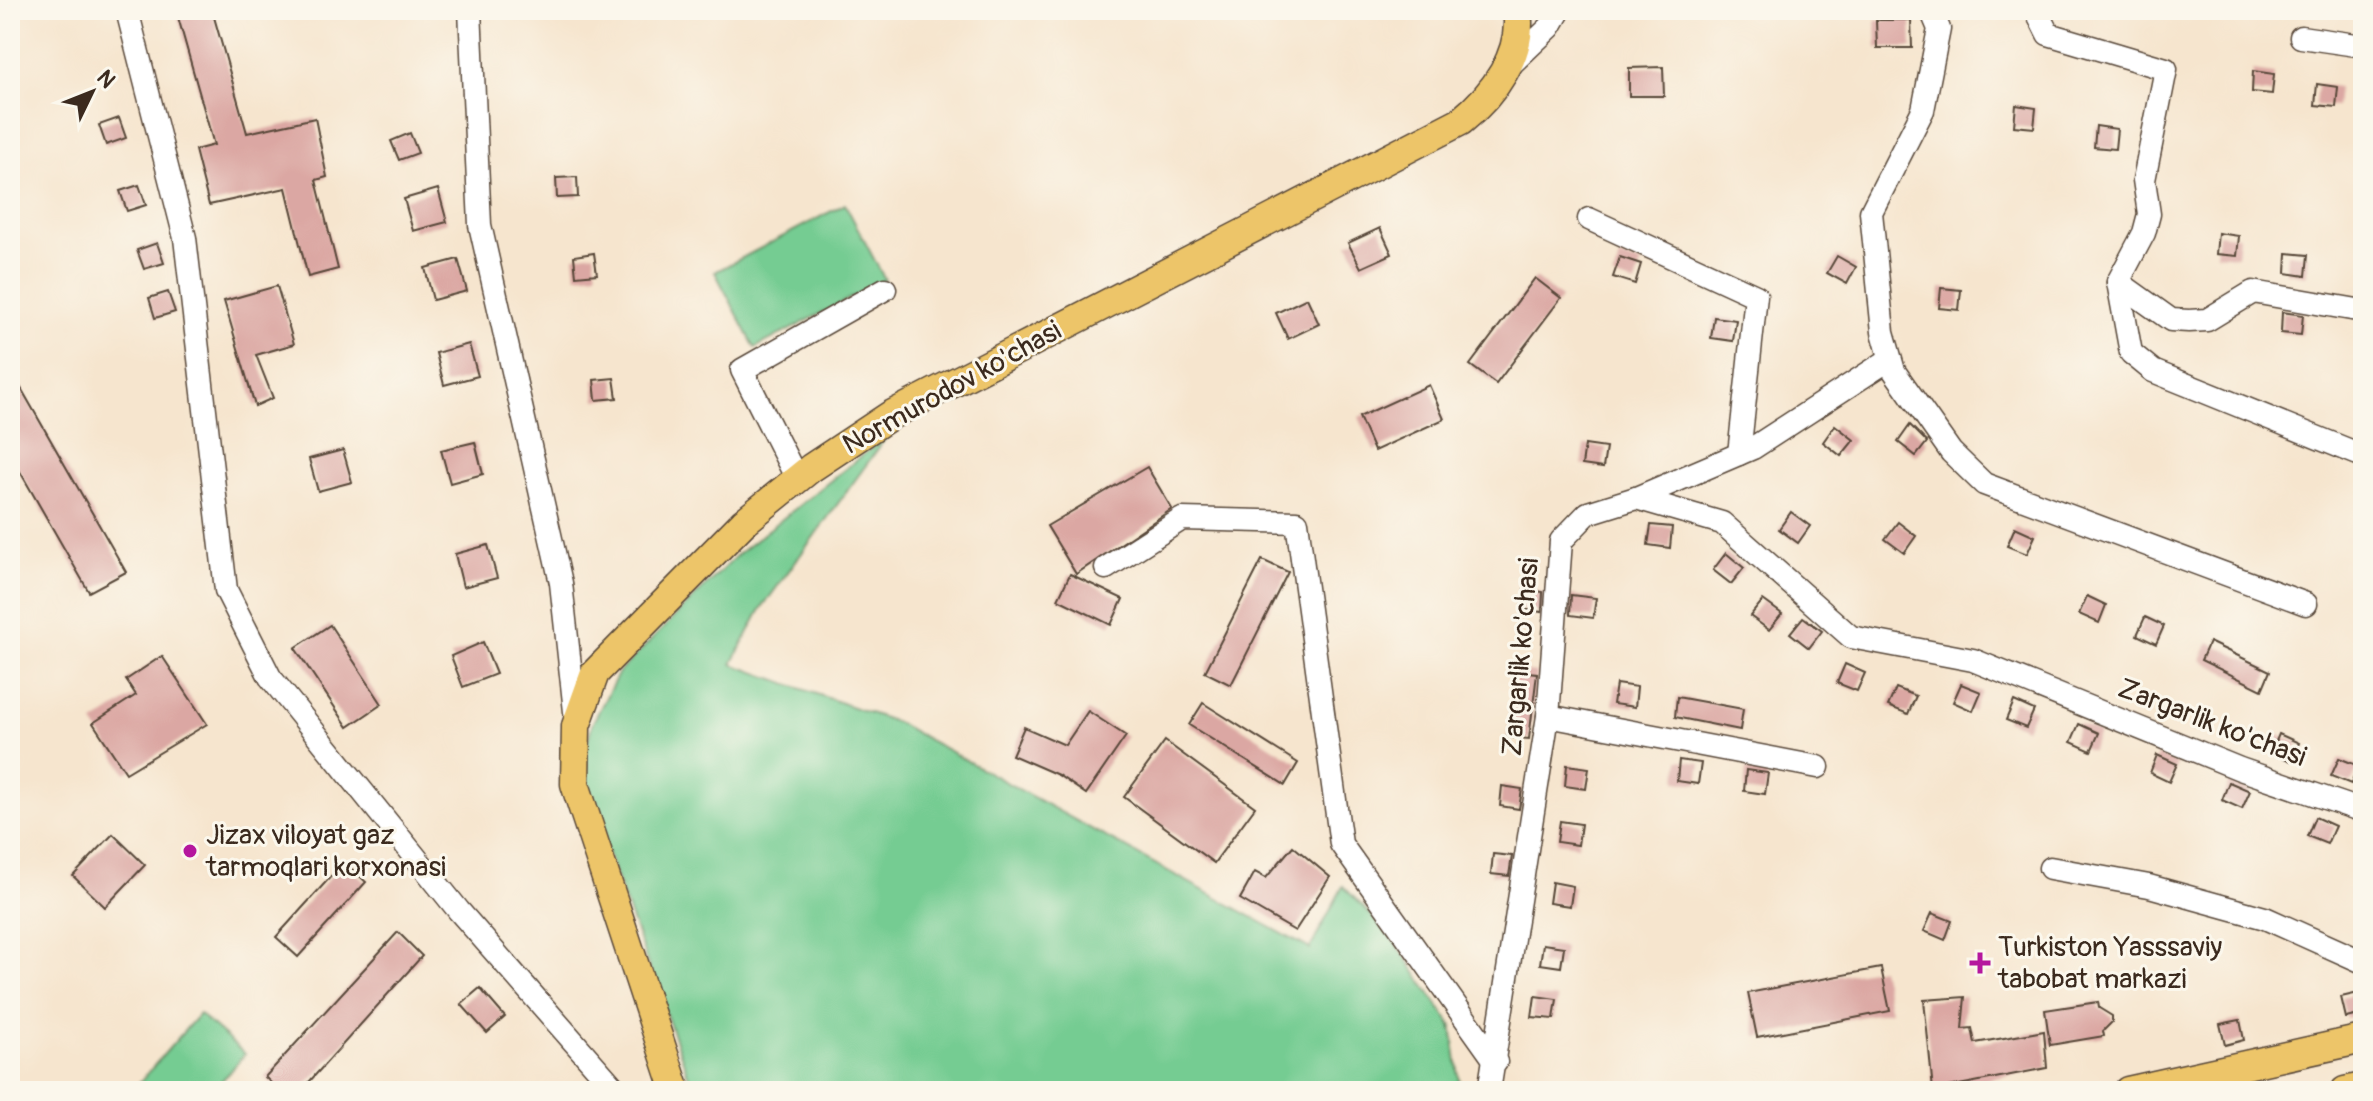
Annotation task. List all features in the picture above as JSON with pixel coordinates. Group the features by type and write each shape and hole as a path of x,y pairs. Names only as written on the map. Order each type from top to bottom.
{"main road":[{"name":"Normurodov ko'chasi","path":"676,1091 575,784 576,726 595,673 744,522 797,479 891,415 1441,135 1479,106 1503,72 1520,25 1517,10"},
{"path":"2128,1091 2363,1039"},
{"path":"2345,1091 2363,1087"}],"street":[{"path":"127,10 185,238 226,590 270,677 459,911 617,1091"},
{"path":"470,10 480,225 532,442 561,583 576,726"},
{"path":"1503,72 1550,27 1560,10"},
{"path":"1931,10 1939,29 1923,110 1871,212 1883,332 1894,371 1951,452 1984,484 2306,604"},
{"path":"2036,10 2048,34 2166,69 2144,180 2149,214 2144,233 2118,282 2131,353 2153,371 2363,456"},
{"path":"2301,37 2363,46"},
{"path":"1589,219 1756,296 1739,454"},
{"path":"2118,282 2171,320 2207,320 2253,292 2363,311"},
{"path":"797,479 742,370 885,289"},
{"path":"1636,498 1739,454 1890,359"},
{"name":"Zargarlik ko'chasi","path":"1489,1091 1496,1062 1548,716 1561,541 1588,513 1636,498 1722,523 1851,637 1973,660 2240,769 2363,811"},
{"path":"1106,568 1182,519 1297,522 1341,844 1496,1062"},
{"path":"1548,716 1818,767"},
{"path":"2050,868 2149,886 2265,918 2363,962"}],"green space":[{"path":"845,204 885,280 755,348 715,272"},
{"path":"888,435 761,609 732,664 898,723 1310,949 1343,886 1391,936 1452,1026 1461,1091 694,1091 587,797 585,750 593,722 619,672 738,554"},
{"path":"199,1014 245,1054 213,1091 132,1091"}],"building":[{"path":"176,10 212,10 247,133 315,118 327,177 316,180 338,269 308,277 286,188 209,205 195,150 214,145"},
{"path":"1876,20 1911,20 1912,48 1877,48"},
{"path":"1663,67 1664,96 1629,96 1629,68"},
{"path":"2253,71 2274,74 2272,94 2252,92"},
{"path":"2317,84 2338,87 2336,107 2315,105"},
{"path":"2016,105 2036,108 2034,128 2014,126"},
{"path":"119,118 126,138 106,145 99,125"},
{"path":"2096,126 2117,129 2115,149 2094,147"},
{"path":"410,133 418,153 399,160 391,141"},
{"path":"577,177 578,197 557,198 556,178"},
{"path":"139,185 146,205 127,211 120,191"},
{"path":"438,189 447,222 413,231 404,199"},
{"path":"1380,228 1392,254 1361,268 1348,243"},
{"path":"2218,233 2239,236 2237,256 2216,254"},
{"path":"157,243 164,263 144,269 137,250"},
{"path":"594,253 597,274 576,276 574,256"},
{"path":"2287,253 2308,255 2306,276 2286,273"},
{"path":"1837,256 1856,267 1847,284 1827,273"},
{"path":"1620,257 1641,264 1635,284 1613,277"},
{"path":"458,259 467,291 433,300 425,268"},
{"path":"1535,278 1561,298 1496,384 1470,365"},
{"path":"277,286 294,344 256,355 273,398 255,406 224,301"},
{"path":"1941,288 1961,290 1959,310 1939,308"},
{"path":"168,292 175,312 155,318 149,298"},
{"path":"1307,298 1319,324 1288,339 1276,313"},
{"path":"2282,312 2303,315 2301,335 2281,333"},
{"path":"1714,317 1736,320 1733,341 1711,338"},
{"path":"469,344 478,376 444,385 436,353"},
{"path":"10,369 126,572 89,592 10,454"},
{"path":"614,378 617,398 596,400 594,380"},
{"path":"1429,385 1444,419 1374,451 1359,417"},
{"path":"1835,425 1854,440 1841,456 1823,442"},
{"path":"1910,425 1927,442 1916,456 1898,442"},
{"path":"475,442 483,474 450,483 441,450"},
{"path":"1585,445 1606,448 1603,468 1582,465"},
{"path":"343,450 352,482 318,491 309,459"},
{"path":"1147,467 1172,509 1076,574 1047,526"},
{"path":"1791,512 1810,526 1798,543 1779,529"},
{"path":"1898,522 1916,536 1904,553 1885,539"},
{"path":"1651,525 1672,527 1670,548 1648,545"},
{"path":"2015,527 2035,536 2027,554 2007,546"},
{"path":"488,545 497,578 463,587 455,554"},
{"path":"1726,553 1744,568 1731,584 1713,570"},
{"path":"1262,560 1288,572 1231,685 1205,672"},
{"path":"1070,574 1123,599 1111,625 1058,599"},
{"path":"1524,589 1543,592 1542,612 1521,609"},
{"path":"1571,595 1596,598 1593,618 1570,615"},
{"path":"2087,596 2106,605 2099,623 2079,614"},
{"path":"1763,600 1782,614 1769,630 1750,616"},
{"path":"1803,617 1822,631 1809,648 1790,633"},
{"path":"2145,617 2164,626 2156,644 2137,635"},
{"path":"330,625 382,704 348,727 295,648"},
{"path":"483,642 496,674 463,687 451,656"},
{"path":"2209,642 2270,671 2262,690 2201,660"},
{"path":"162,656 207,724 126,773 93,723 136,695 126,680"},
{"path":"1845,664 1865,673 1857,691 1837,683"},
{"path":"1516,671 1537,673 1529,739 1507,737"},
{"path":"1616,684 1637,687 1635,707 1613,704"},
{"path":"1961,684 1981,692 1973,711 1953,702"},
{"path":"1896,688 1916,696 1908,714 1888,706"},
{"path":"1677,697 1743,709 1740,730 1675,717"},
{"path":"2014,701 2034,710 2026,728 2006,720"},
{"path":"1203,703 1298,763 1285,785 1189,725"},
{"path":"1088,711 1126,736 1086,794 1058,775 1012,755 1024,727 1065,745"},
{"path":"2079,724 2099,733 2091,751 2071,742"},
{"path":"2279,734 2299,743 2291,761 2271,753"},
{"path":"1165,741 1255,807 1214,863 1124,797"},
{"path":"2157,755 2177,764 2169,782 2150,773"},
{"path":"2339,758 2359,766 2351,784 2331,776"},
{"path":"1679,760 1701,763 1698,784 1677,781"},
{"path":"1567,765 1589,768 1586,789 1565,786"},
{"path":"1746,770 1768,773 1765,794 1744,791"},
{"path":"2229,782 2250,791 2242,809 2222,800"},
{"path":"1502,786 1522,789 1519,809 1500,806"},
{"path":"2315,817 2335,826 2327,844 2307,836"},
{"path":"1560,821 1581,824 1578,845 1557,842"},
{"path":"113,834 145,865 105,907 73,876"},
{"path":"1293,846 1330,877 1295,931 1240,899 1255,872 1266,878"},
{"path":"1493,854 1512,856 1509,876 1491,874"},
{"path":"344,862 366,882 298,957 276,937"},
{"path":"1552,882 1573,886 1570,906 1549,903"},
{"path":"1932,913 1952,921 1945,940 1924,931"},
{"path":"398,932 422,956 301,1091 279,1091 265,1077"},
{"path":"1543,944 1564,947 1561,967 1540,964"},
{"path":"1881,968 1890,1011 1757,1037 1748,993"},
{"path":"480,988 505,1017 487,1033 461,1004"},
{"path":"2363,992 2363,1014 2346,1018 2341,997"},
{"path":"1535,996 1557,999 1554,1019 1532,1017"},
{"path":"1965,997 1962,1029 1972,1028 1975,1043 2044,1031 2047,1068 1933,1090 1924,1000"},
{"path":"2098,1002 2099,1008 2112,1016 2112,1022 2103,1031 2104,1036 2050,1045 2045,1010"},
{"path":"2240,1020 2244,1040 2225,1045 2220,1024"}],"place":[{"name":"Jizax viloyat gaz tarmoqlari korxonasi","path":"190,851"},
{"name":"Turkiston Yasssaviy tabobat markazi","path":"1980,963"}]}
